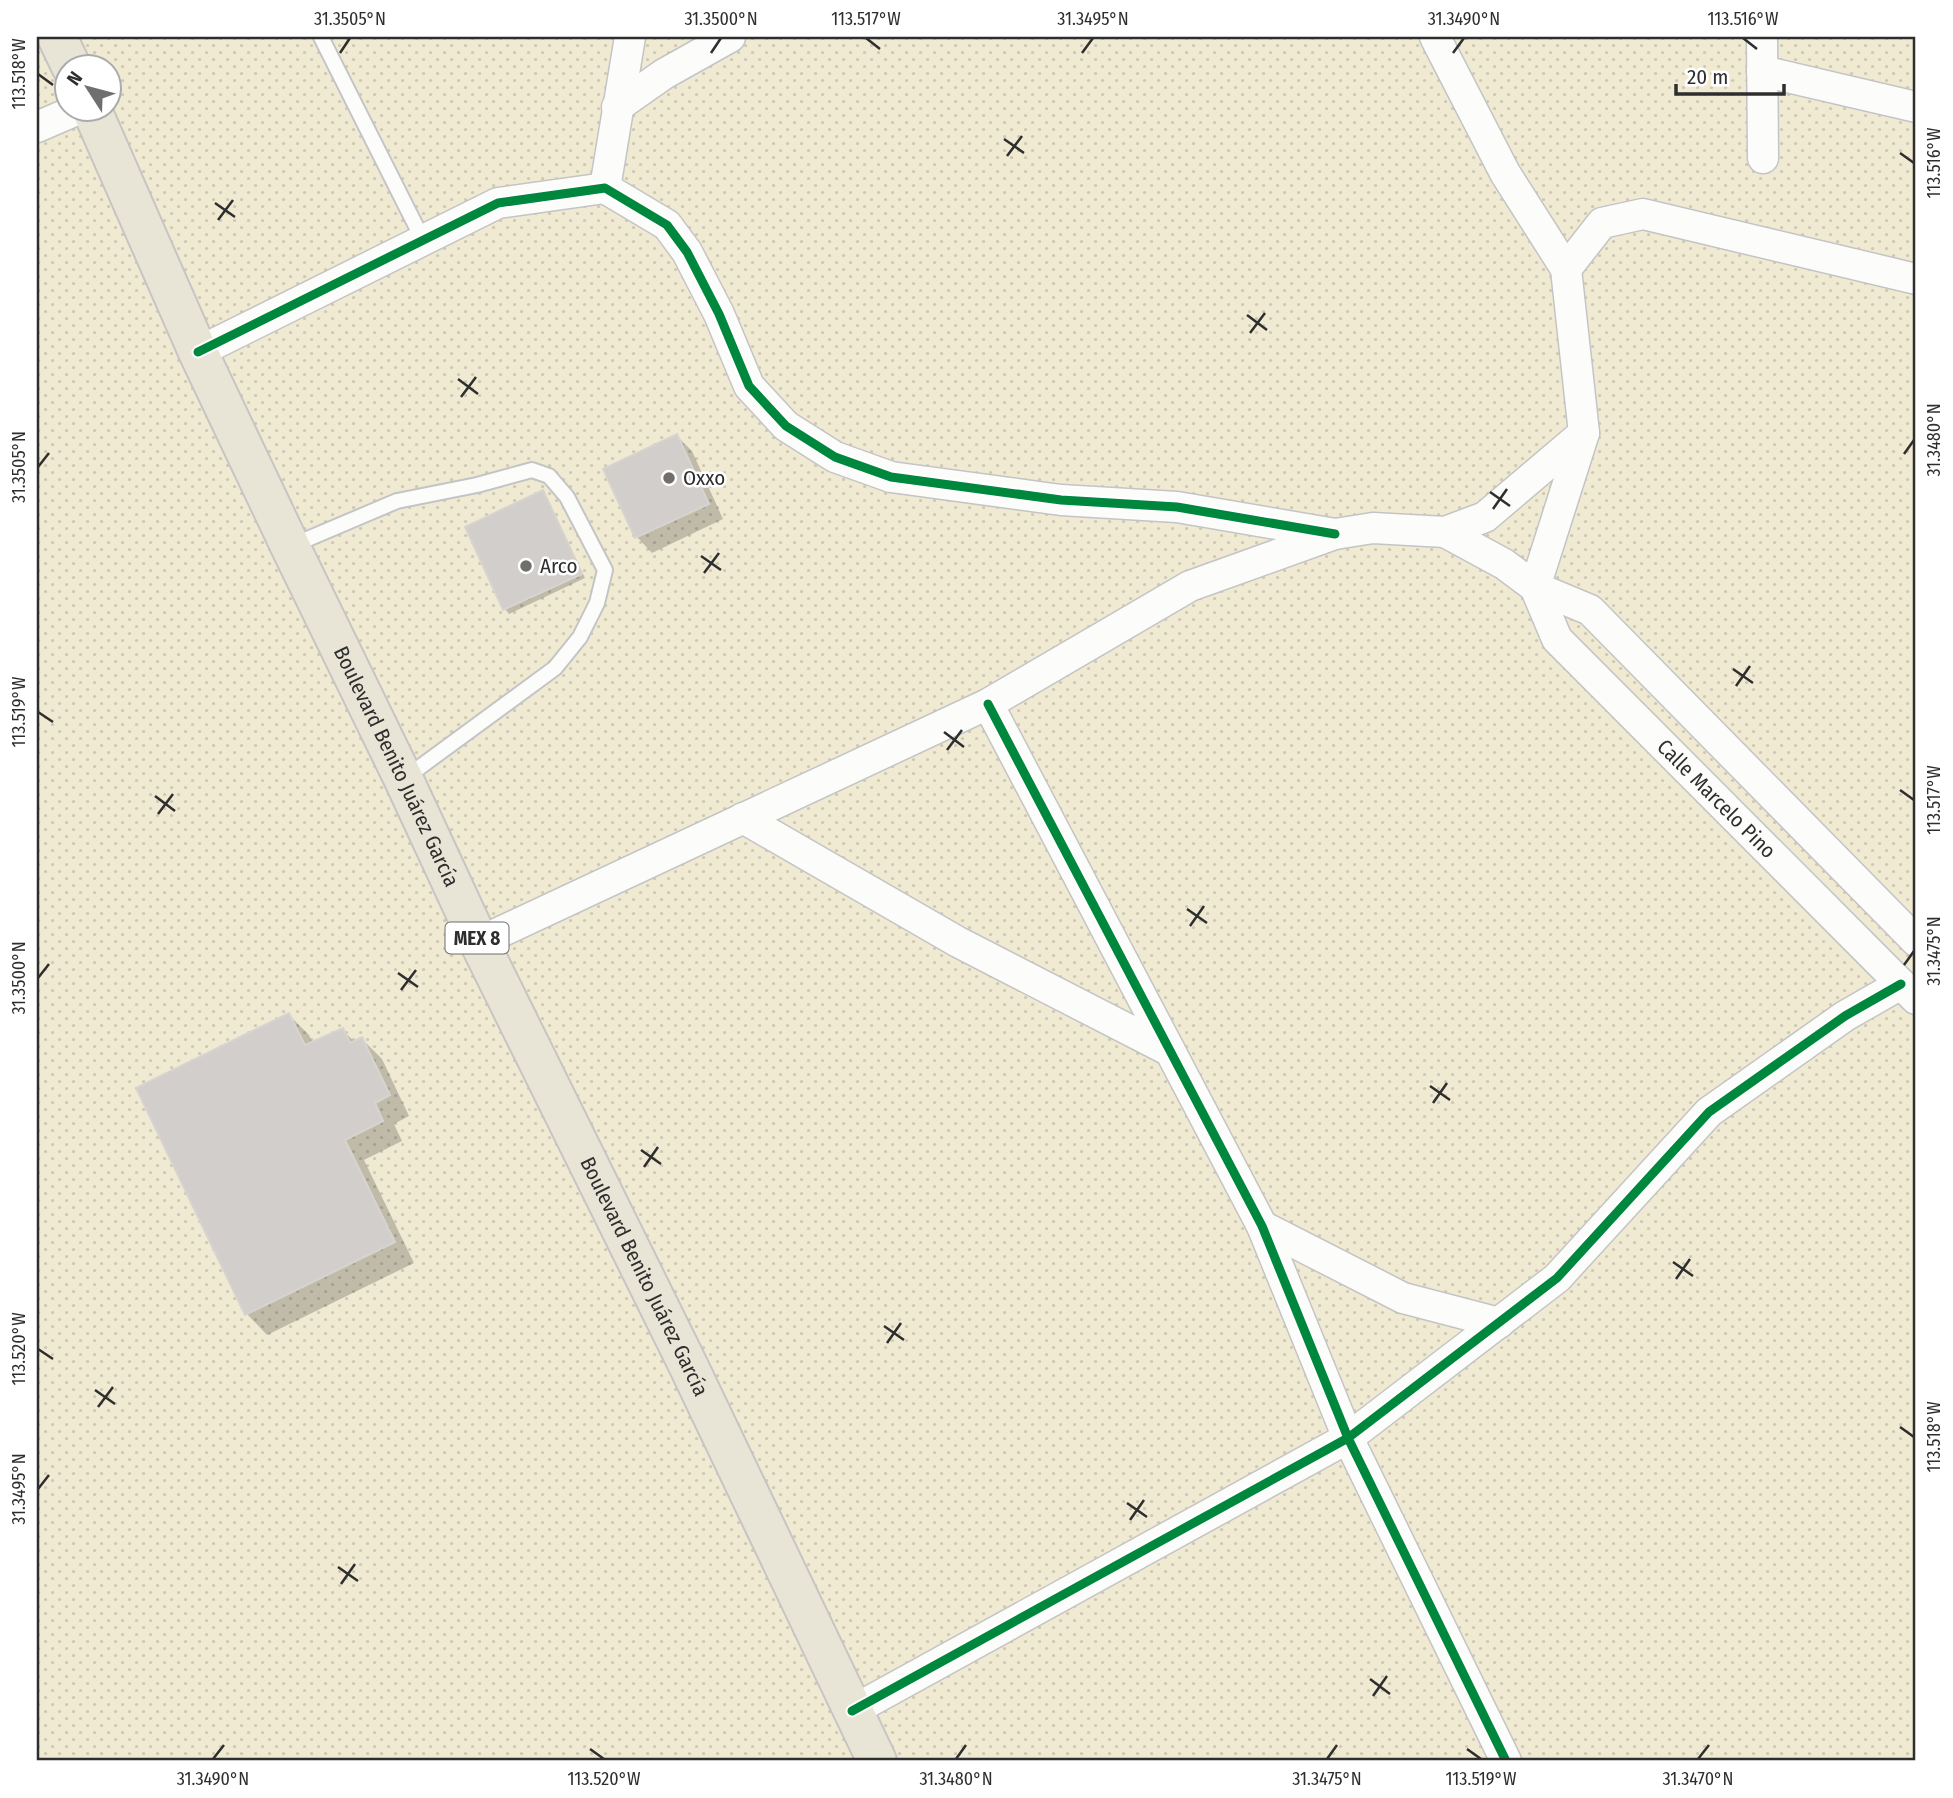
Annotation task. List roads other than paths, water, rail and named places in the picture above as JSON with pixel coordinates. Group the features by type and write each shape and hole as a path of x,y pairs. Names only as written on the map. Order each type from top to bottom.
{"main road":[{"name":"Boulevard Benito Juárez García","path":"97,122 198,352 290,546 877,1761"}],"street":[{"path":"605,188 630,37"},
{"path":"617,107 663,74 730,37"},
{"path":"1435,37 1505,173 1566,269 1584,433 1535,587"},
{"path":"1762,37 1763,158"},
{"path":"1762,71 1916,107"},
{"path":"198,352 498,203 605,188 667,225 687,252 749,386 786,426 835,457 891,477 1062,500 1177,507 1335,534"},
{"path":"1566,269 1602,223 1643,214 1916,279"},
{"path":"479,942 988,704 1190,586 1335,534 1373,528 1445,532 1485,517 1584,433"},
{"name":"Calle Marcelo Pino","path":"1445,532 1504,564 1535,587 1590,610 1916,941"},
{"name":"Calle Marcelo Pino","path":"1535,587 1557,639 1908,992"},
{"path":"988,704 1262,1226 1348,1438 1506,1761"},
{"path":"743,818 958,942 1170,1051"},
{"path":"852,1711 1348,1438 1557,1278 1709,1112 1845,1016 1908,992"},
{"path":"1262,1226 1403,1298 1499,1323"}],"lane":[{"path":"321,37 423,240"},
{"path":"290,546 397,501 477,485 532,470 549,476 567,497 605,570 597,603 580,637 555,668 403,778"}],"place":[{"name":"Oxxo","path":"669,478"},
{"name":"Arco","path":"526,566"}]}
